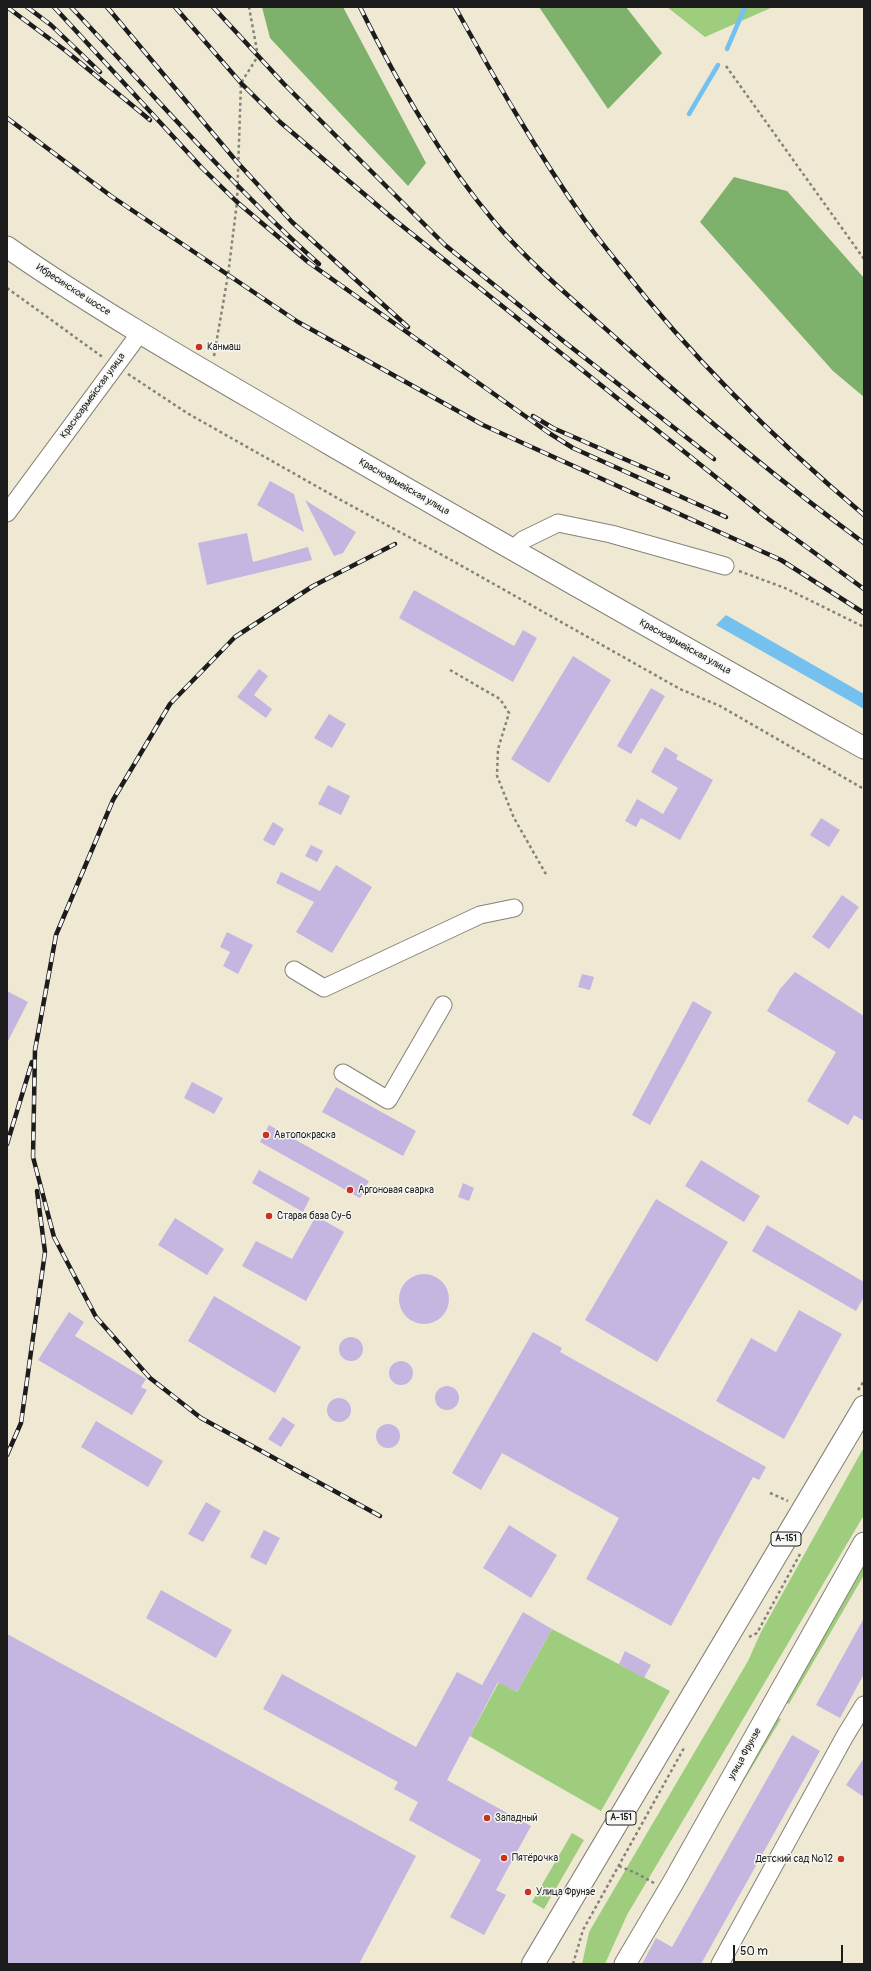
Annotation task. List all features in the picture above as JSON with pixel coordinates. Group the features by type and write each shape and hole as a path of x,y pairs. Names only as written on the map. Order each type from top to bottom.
{"highway":[{"name":"А-151","path":"533,1964 864,1407"}],"main road":[{"name":"Ибресинское шоссе","path":"7,247 140,333"},
{"name":"Красноармейская улица","path":"140,333 512,550 864,748"},
{"name":"улица Фрунзе","path":"625,1964 678,1874 864,1543"}],"street":[{"name":"Красноармейская улица","path":"7,513 140,333"},
{"path":"512,550 523,540 558,523 611,534 725,566"},
{"path":"294,970 324,988 480,915 514,908"},
{"path":"344,1073 388,1100 443,1004"},
{"path":"720,1964 845,1736 864,1705"}],"path":[{"path":"211,374 228,275 237,202 241,84 258,56 249,7"},
{"path":"726,66 864,259"},
{"path":"7,288 116,366 187,413 680,689 720,706 864,789"},
{"path":"725,566 784,588 864,627"},
{"path":"450,670 500,699 508,713 498,749 497,776 514,818 547,876"},
{"path":"743,1641 757,1633 801,1551"},
{"path":"573,1964 583,1930 687,1743"},
{"path":"619,1866 643,1877"}],"green space":[{"path":"262,7 343,7 426,163 408,186 270,38"},
{"path":"539,7 626,7 662,53 608,109"},
{"path":"667,7 773,7 705,37"},
{"path":"734,177 787,191 864,278 864,397 833,371 700,222"},
{"path":"864,1447 864,1515 627,1915 605,1964 582,1964 589,1932 748,1661 761,1632"},
{"path":"864,1560 864,1575 789,1704 785,1702"},
{"path":"552,1629 670,1691 601,1811 470,1736 499,1682 517,1692"},
{"path":"775,1717 781,1719 682,1883"},
{"path":"572,1833 584,1840 544,1909 532,1902"}],"water":[{"path":"726,615 864,694 864,709 716,625"}],"building":[{"path":"270,481 294,494 304,532 257,505"},
{"path":"305,500 356,532 343,553 334,556"},
{"path":"247,533 253,562 308,547 312,560 207,585 198,543"},
{"path":"414,590 514,646 523,630 537,638 513,682 399,618"},
{"path":"573,656 611,680 549,783 511,759"},
{"path":"259,669 268,676 254,695 272,709 266,718 237,697"},
{"path":"651,688 665,696 631,754 617,746"},
{"path":"329,714 346,724 332,748 314,738"},
{"path":"665,747 678,755 676,759 713,780 680,840 641,818 636,827 625,821 637,799 663,814 678,788 651,772"},
{"path":"328,785 350,796 341,815 318,804"},
{"path":"821,818 840,830 829,847 810,835"},
{"path":"273,822 284,829 274,846 263,840"},
{"path":"311,845 323,851 317,862 305,856"},
{"path":"336,865 372,887 332,953 296,932 314,902 276,883 281,872 320,891"},
{"path":"842,895 859,907 829,949 812,937"},
{"path":"227,932 253,945 238,974 223,966 230,952 220,947"},
{"path":"795,972 864,1016 864,1121 854,1115 848,1125 807,1101 836,1052 767,1011 780,989"},
{"path":"582,974 594,977 590,990 578,987"},
{"path":"7,991 28,1002 7,1043"},
{"path":"693,1001 712,1012 650,1125 632,1115"},
{"path":"192,1082 223,1098 214,1114 184,1098"},
{"path":"336,1087 416,1131 403,1156 322,1112"},
{"path":"269,1125 369,1181 360,1198 260,1142"},
{"path":"701,1160 760,1196 744,1222 685,1186"},
{"path":"259,1170 310,1198 303,1212 252,1183"},
{"path":"463,1183 474,1188 469,1201 458,1197"},
{"path":"656,1199 728,1242 657,1362 585,1320"},
{"path":"316,1216 344,1232 306,1301 242,1266 256,1241 292,1259"},
{"path":"175,1218 224,1249 207,1275 158,1245"},
{"path":"767,1225 864,1282 864,1297 856,1311 752,1251"},
{"path":"419,1274 429,1274 442,1281 449,1294 449,1304 442,1317 429,1324 419,1324 410,1320 403,1313 399,1304 399,1294 403,1285 410,1278"},
{"path":"214,1296 301,1347 275,1393 188,1341"},
{"path":"799,1310 842,1334 784,1439 716,1401 751,1338 776,1352"},
{"path":"69,1312 84,1322 75,1336 146,1379 141,1387 147,1390 132,1415 38,1360"},
{"path":"533,1332 562,1348 560,1352 766,1467 759,1480 753,1477 671,1626 586,1579 619,1518 502,1453 481,1490 452,1473"},
{"path":"351,1337 360,1340 363,1349 360,1358 351,1361 342,1358 339,1349 342,1340"},
{"path":"401,1361 409,1365 413,1373 409,1381 401,1385 393,1381 389,1373 393,1365"},
{"path":"447,1386 456,1389 459,1398 456,1407 447,1410 438,1407 435,1398 438,1389"},
{"path":"339,1398 348,1401 351,1410 348,1419 339,1422 330,1419 327,1410 330,1401"},
{"path":"283,1417 295,1425 281,1447 268,1439"},
{"path":"96,1421 163,1461 148,1487 81,1447"},
{"path":"388,1424 397,1427 400,1436 397,1445 388,1448 379,1445 376,1436 379,1427"},
{"path":"206,1502 221,1511 203,1542 188,1534"},
{"path":"509,1525 557,1555 531,1598 483,1568"},
{"path":"264,1530 280,1538 266,1565 250,1557"},
{"path":"161,1590 232,1630 216,1658 146,1618"},
{"path":"523,1612 552,1629 517,1692 498,1682 447,1780 531,1826 496,1890 506,1895 484,1935 450,1917 481,1860 409,1820 418,1802 394,1789 398,1782 263,1709 282,1674 416,1747 457,1672 482,1685"},
{"path":"864,1618 864,1674 840,1718 816,1705"},
{"path":"7,1634 416,1856 359,1964 7,1964"},
{"path":"625,1651 651,1665 644,1678 619,1664"},
{"path":"792,1735 820,1751 701,1964 642,1964 656,1938 672,1947"},
{"path":"864,1758 864,1797 846,1785"}],"waterway":[{"path":"727,49 745,7"},
{"path":"689,114 718,65"}],"railway":[{"path":"7,7 66,51 150,120"},
{"path":"27,7 51,25 100,72"},
{"path":"54,7 202,168 237,202 308,262 549,433 573,448 726,517"},
{"path":"71,7 223,171 286,234 319,264"},
{"path":"107,7 237,162 292,222 408,327"},
{"path":"175,7 241,83 280,122 391,217 767,518 864,589"},
{"path":"213,7 284,84 445,245 562,340 714,459"},
{"path":"360,7 405,92 439,147 457,174 512,242 560,288 714,424 773,473 864,543"},
{"path":"455,7 501,88 566,193 598,238 649,302 707,367 767,428 864,515"},
{"path":"7,118 111,196 298,322 483,425 781,560 864,613"},
{"path":"533,416 553,428 668,478"},
{"path":"380,1516 201,1418 150,1378 96,1317 54,1237 33,1157 35,1050 56,935 113,800 170,704 235,637 313,586 395,544"},
{"path":"7,1144 32,1062"},
{"path":"7,1455 21,1423 45,1252 37,1191"}],"place":[{"name":"Канмаш","path":"199,347"},
{"name":"Автопокраска","path":"266,1135"},
{"name":"Аргоновая сварка","path":"350,1190"},
{"name":"Старая база Су-6","path":"269,1216"},
{"name":"Западный","path":"487,1818"},
{"name":"Пятёрочка","path":"504,1858"},
{"name":"Детский сад №12","path":"841,1859"},
{"name":"Улица Фрунзе","path":"528,1892"}]}
